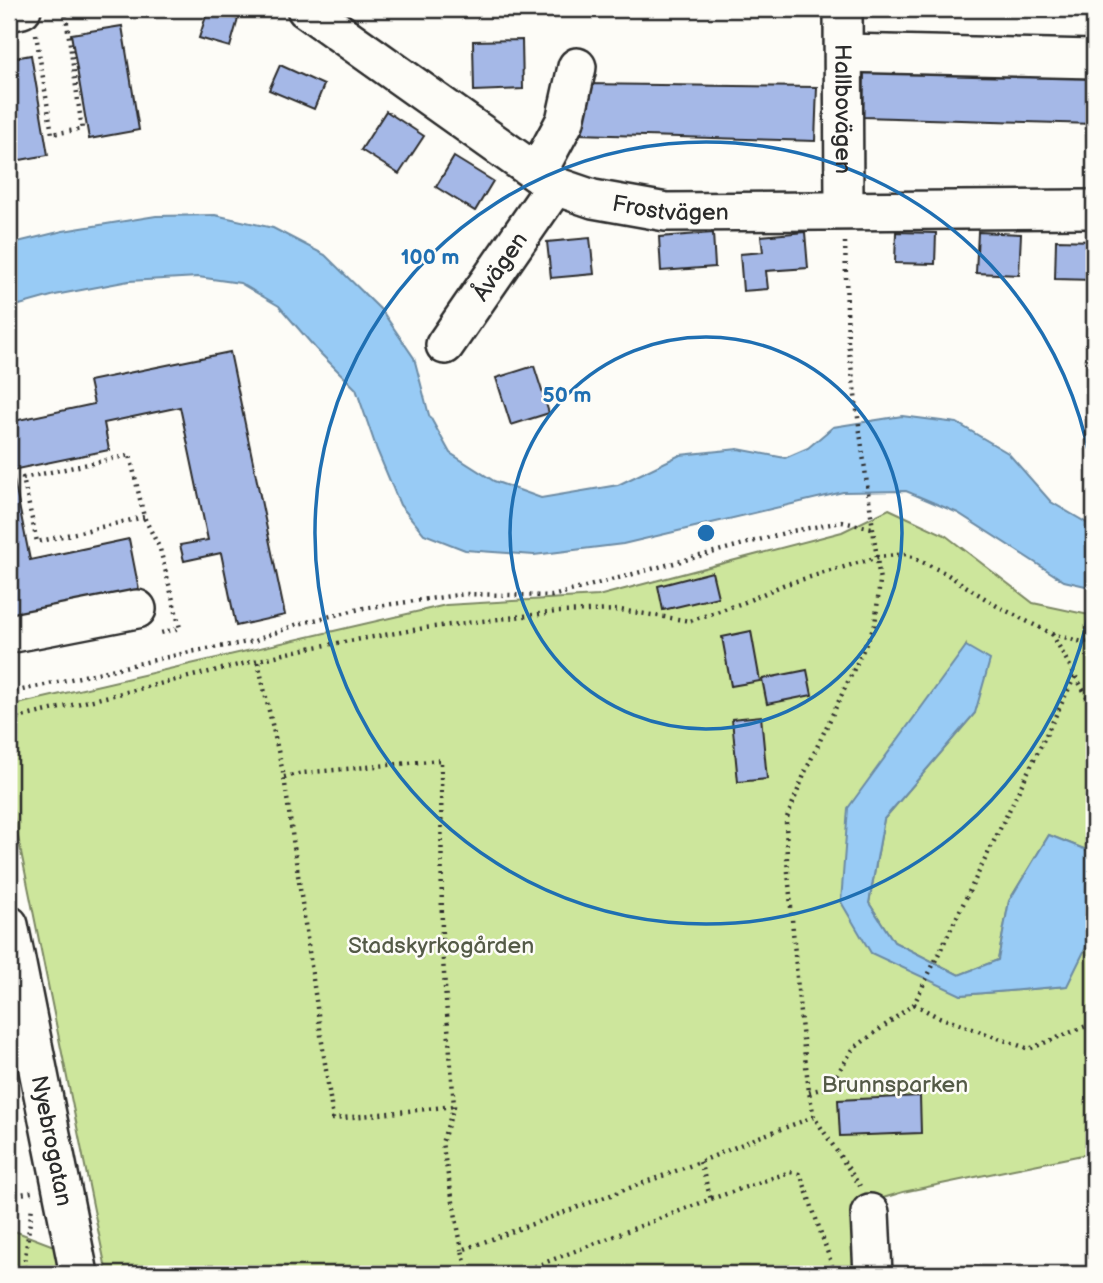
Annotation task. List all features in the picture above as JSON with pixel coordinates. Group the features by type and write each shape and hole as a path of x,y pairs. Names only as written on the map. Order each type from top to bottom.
{"street":[{"name":"Frostvägen","path":"306,9 546,179 593,199 666,212 1094,209"},
{"name":"Hallbovägen","path":"843,9 844,209"},
{"path":"844,53 1094,59"},
{"name":"Åvägen","path":"445,345 546,179 565,121 577,67"},
{"path":"9,634 146,622"},
{"name":"Nyebrogatan","path":"9,925 79,1274"},
{"path":"870,1213 873,1274"}],"path":[{"path":"22,14 52,134 82,128 65,9"},
{"path":"844,209 848,344 880,582 875,625 806,770 786,820 787,860 799,999 814,1116 863,1191 870,1213"},
{"path":"144,517 37,542 23,478 130,455 144,517 160,549 180,628 146,622"},
{"path":"10,692 190,652 254,641 298,624 364,608 466,594 552,596 792,531 842,522 872,528"},
{"path":"9,683 18,718 309,648 425,628 557,612 620,610 690,621 745,602 783,585 878,557 906,554 1052,634 1082,642 1094,641"},
{"path":"1052,634 1094,709"},
{"path":"258,662 284,777 333,1119 454,1106"},
{"path":"809,1092 829,1087 853,1049 914,1004 1076,674"},
{"path":"284,777 441,760 442,947 454,1106 442,1143 468,1274"},
{"path":"914,1004 936,1016 1029,1049 1094,1023"},
{"path":"462,1250 700,1163 814,1116"},
{"path":"700,1163 712,1199"},
{"path":"515,1274 782,1174 799,1174 835,1274"},
{"path":"9,1196 33,1192"}],"green space":[{"name":"Stadskyrkogården","path":"889,509 945,535 1033,603 1094,616 1094,853 1049,835 1009,901 998,960 959,975 894,942 869,903 884,819 975,713 966,646 841,902 961,995 1066,986 1094,931 1094,1148 1087,1154 903,1192 863,1204 863,1274 107,1274 9,793 9,706 446,605 598,596 842,532"},
{"path":"9,1229 54,1246 60,1274 9,1274"}],"water":[{"path":"215,215 273,228 325,255 382,311 414,358 429,415 450,453 494,481 541,498 618,485 680,455 738,449 785,458 808,448 833,427 902,416 957,423 1008,453 1051,502 1094,525 1094,588 1064,581 958,513 906,491 843,492 623,544 534,555 465,550 424,534 400,505 356,389 316,349 279,306 240,283 198,277 129,281 55,295 9,308 9,244 63,231 156,216"},
{"path":"966,646 990,660 975,713 884,819 869,903 894,942 959,975 998,960 1009,901 1049,835 1094,853 1094,931 1067,986 961,995 871,953 841,902 848,808"}],"building":[{"path":"208,10 238,19 230,47 199,38"},
{"path":"122,26 139,130 89,139 71,34"},
{"path":"522,40 523,89 474,91 473,41"},
{"path":"31,55 48,155 9,162 9,59"},
{"path":"280,65 324,85 314,109 269,90"},
{"path":"864,71 1094,77 1094,124 863,117"},
{"path":"585,84 817,87 815,141 578,134"},
{"path":"386,111 424,136 399,174 361,150"},
{"path":"454,157 493,181 475,211 436,187"},
{"path":"805,232 808,268 766,271 768,289 743,291 740,254 763,252 761,236"},
{"path":"896,232 936,233 935,264 895,263"},
{"path":"978,232 1021,234 1019,275 976,273"},
{"path":"713,233 715,267 661,271 659,237"},
{"path":"590,238 594,274 551,278 547,242"},
{"path":"1056,240 1094,241 1094,280 1055,279"},
{"path":"230,352 285,615 236,626 221,553 184,561 180,545 208,540 180,407 104,423 109,450 12,470 30,560 129,539 139,590 9,617 9,422 94,404 89,381"},
{"path":"534,366 549,413 511,425 496,378"},
{"path":"712,572 718,597 663,610 658,586"},
{"path":"751,631 760,681 731,686 722,637"},
{"path":"807,670 812,695 767,704 762,679"},
{"path":"761,716 767,779 738,782 732,719"},
{"path":"920,1096 921,1133 840,1136 838,1100"}],"park label":[{"name":"Brunnsparken","path":"895,1084"}]}
